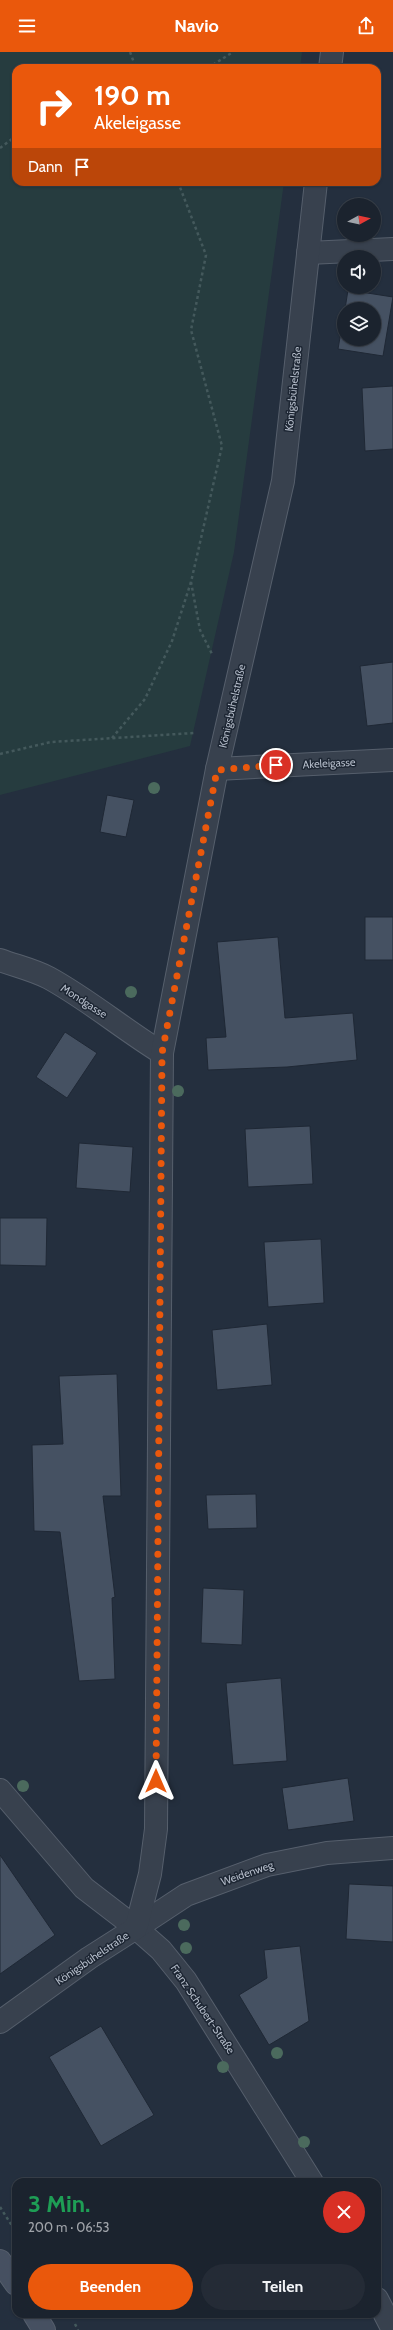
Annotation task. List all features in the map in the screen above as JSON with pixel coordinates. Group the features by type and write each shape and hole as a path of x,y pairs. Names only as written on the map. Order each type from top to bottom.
{"main road":[{"path":"0,2261 12,2278"},
{"path":"36,2318 44,2330"}],"street":[{"path":"330,64 332,52"},
{"name":"Königsbühelstraße","path":"0,2022 89,1958 136,1928 150,1874 156,1829 162,1053 217,770 283,481 316,186"},
{"path":"308,253 393,249"},
{"name":"Akeleigasse","path":"217,770 393,760"},
{"name":"Mondgasse","path":"0,960 47,977 90,1002 134,1035 162,1053"},
{"name":"Franz Schubert-Straße","path":"0,1790 84,1888 136,1928 161,1950 186,1981 309,2178"},
{"name":"Weidenweg","path":"136,1928 186,1895 267,1865 327,1853 393,1848"},
{"path":"381,2307 393,2330"}],"path":[{"path":"130,52 134,64"},
{"path":"214,64 233,52"},
{"path":"0,148 12,139"},
{"path":"112,738 145,699 172,641 191,582 222,446 191,330 206,255 180,186"},
{"path":"191,582 200,630 213,658"},
{"path":"0,754 51,742 226,732"},
{"path":"0,2207 12,2226"}],"green space":[{"path":"0,52 302,52 300,64 12,64 12,186 283,186 234,552 190,746 0,795"}],"building":[{"path":"347,294 374,294 393,297 383,356 338,349 339,346 381,346 381,302 346,302"},
{"path":"393,386 393,449 365,451 362,388"},
{"path":"393,662 393,723 367,726 360,666"},
{"path":"107,795 134,800 126,837 100,832"},
{"path":"365,917 393,917 393,960 365,960"},
{"path":"278,937 285,1018 353,1013 357,1060 287,1067 208,1070 206,1038 226,1037 217,942"},
{"path":"65,1032 97,1053 67,1098 36,1077"},
{"path":"310,1126 313,1184 248,1187 245,1129"},
{"path":"79,1143 133,1147 130,1192 76,1188"},
{"path":"0,1218 47,1218 46,1266 0,1265"},
{"path":"321,1239 324,1303 268,1307 264,1242"},
{"path":"267,1324 272,1385 217,1390 212,1330"},
{"path":"117,1374 121,1496 103,1496 115,1597 112,1598 115,1679 79,1681 60,1532 34,1531 32,1445 63,1444 59,1376"},
{"path":"256,1494 257,1528 208,1529 206,1495"},
{"path":"203,1588 244,1590 242,1645 201,1643"},
{"path":"281,1678 287,1761 233,1765 226,1683"},
{"path":"348,1778 354,1821 288,1830 282,1788"},
{"path":"0,1855 55,1935 0,1974"},
{"path":"349,1884 393,1886 393,1942 346,1939"},
{"path":"300,1946 309,2021 269,2045 239,1995 267,1978 264,1950"},
{"path":"101,2026 154,2115 101,2146 49,2057"}],"route":[{"path":"156,1781 162,1053 217,770 276,765"}]}
